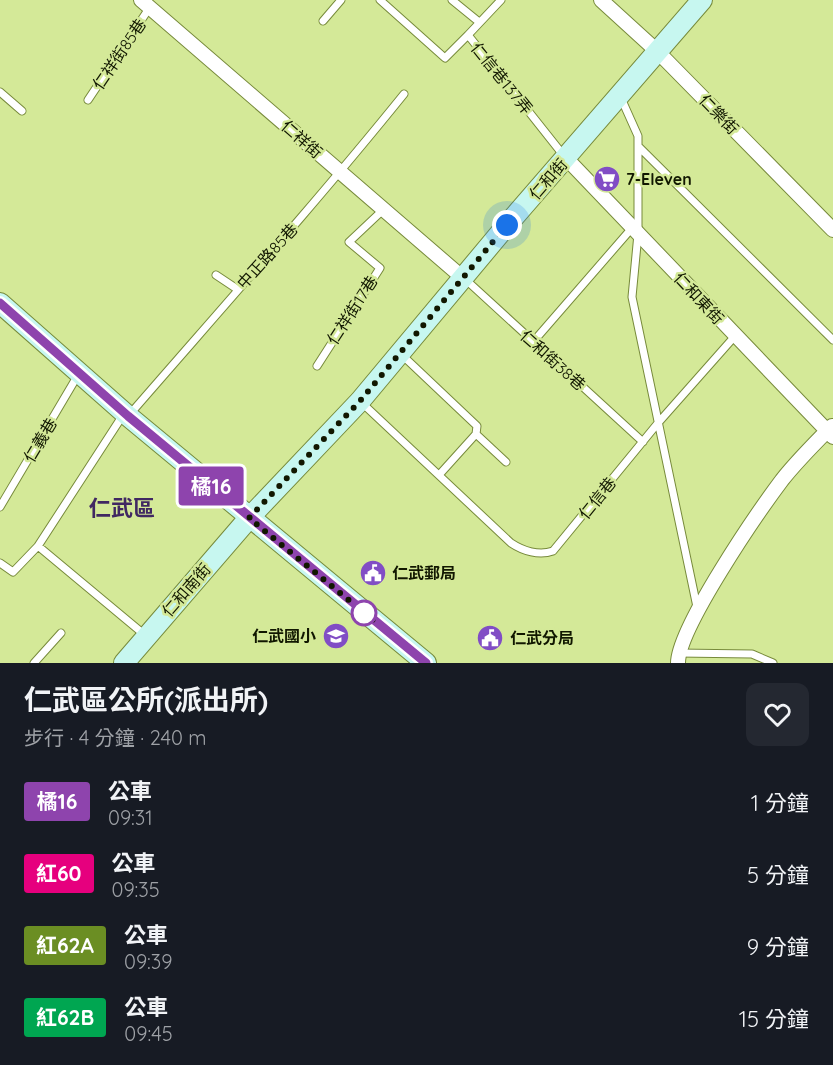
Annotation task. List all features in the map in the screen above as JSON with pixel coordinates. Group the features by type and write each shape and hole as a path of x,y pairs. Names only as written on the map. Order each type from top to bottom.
{"street":[{"name":"仁樂街","path":"601,0 658,52 833,230"},
{"name":"仁和街","path":"249,518 360,401 702,0"},
{"name":"仁祥街","path":"145,3 463,278"},
{"name":"仁和東街","path":"566,158 735,336 831,431"},
{"path":"0,303 126,415 426,663"},
{"path":"678,658 698,609 746,531 783,480 831,431"},
{"name":"仁和南街","path":"124,663 249,518"}],"lane":[{"path":"323,21 341,0"},
{"name":"仁信巷137弄","path":"380,0 445,58 468,35 566,158"},
{"path":"452,0 479,22"},
{"path":"468,35 501,0"},
{"name":"仁祥街85巷","path":"88,100 145,3"},
{"path":"0,92 22,111"},
{"name":"中正路85巷","path":"0,563 13,572 38,546 126,415 341,173 404,94"},
{"path":"620,96 638,136 639,147 632,297 698,609"},
{"path":"639,147 833,340"},
{"name":"仁祥街17巷","path":"317,366 380,268 350,243 384,209"},
{"path":"533,342 635,231"},
{"path":"216,275 237,289"},
{"name":"仁和街38巷","path":"463,278 643,442"},
{"name":"仁信巷","path":"360,401 511,543 520,549 545,554 553,552 658,423 735,336"},
{"path":"400,353 477,426 476,434 439,475"},
{"name":"仁義巷","path":"0,507 80,373"},
{"path":"476,434 506,462"},
{"path":"38,546 146,636"},
{"path":"34,663 61,633"},
{"path":"678,658 752,654 773,663"}],"bus line":[{"name":"橘16","path":"0,303 128,416 426,663"}],"place":[{"name":"7-Eleven","path":"607,179"},
{"name":"仁武郵局","path":"373,573"},
{"name":"仁武國小","path":"336,636"},
{"name":"仁武分局","path":"490,638"}],"district":[{"name":"仁武區","path":"122,508"}],"route":[{"path":"364,613 373,620 249,518 360,401 507,225"}]}
